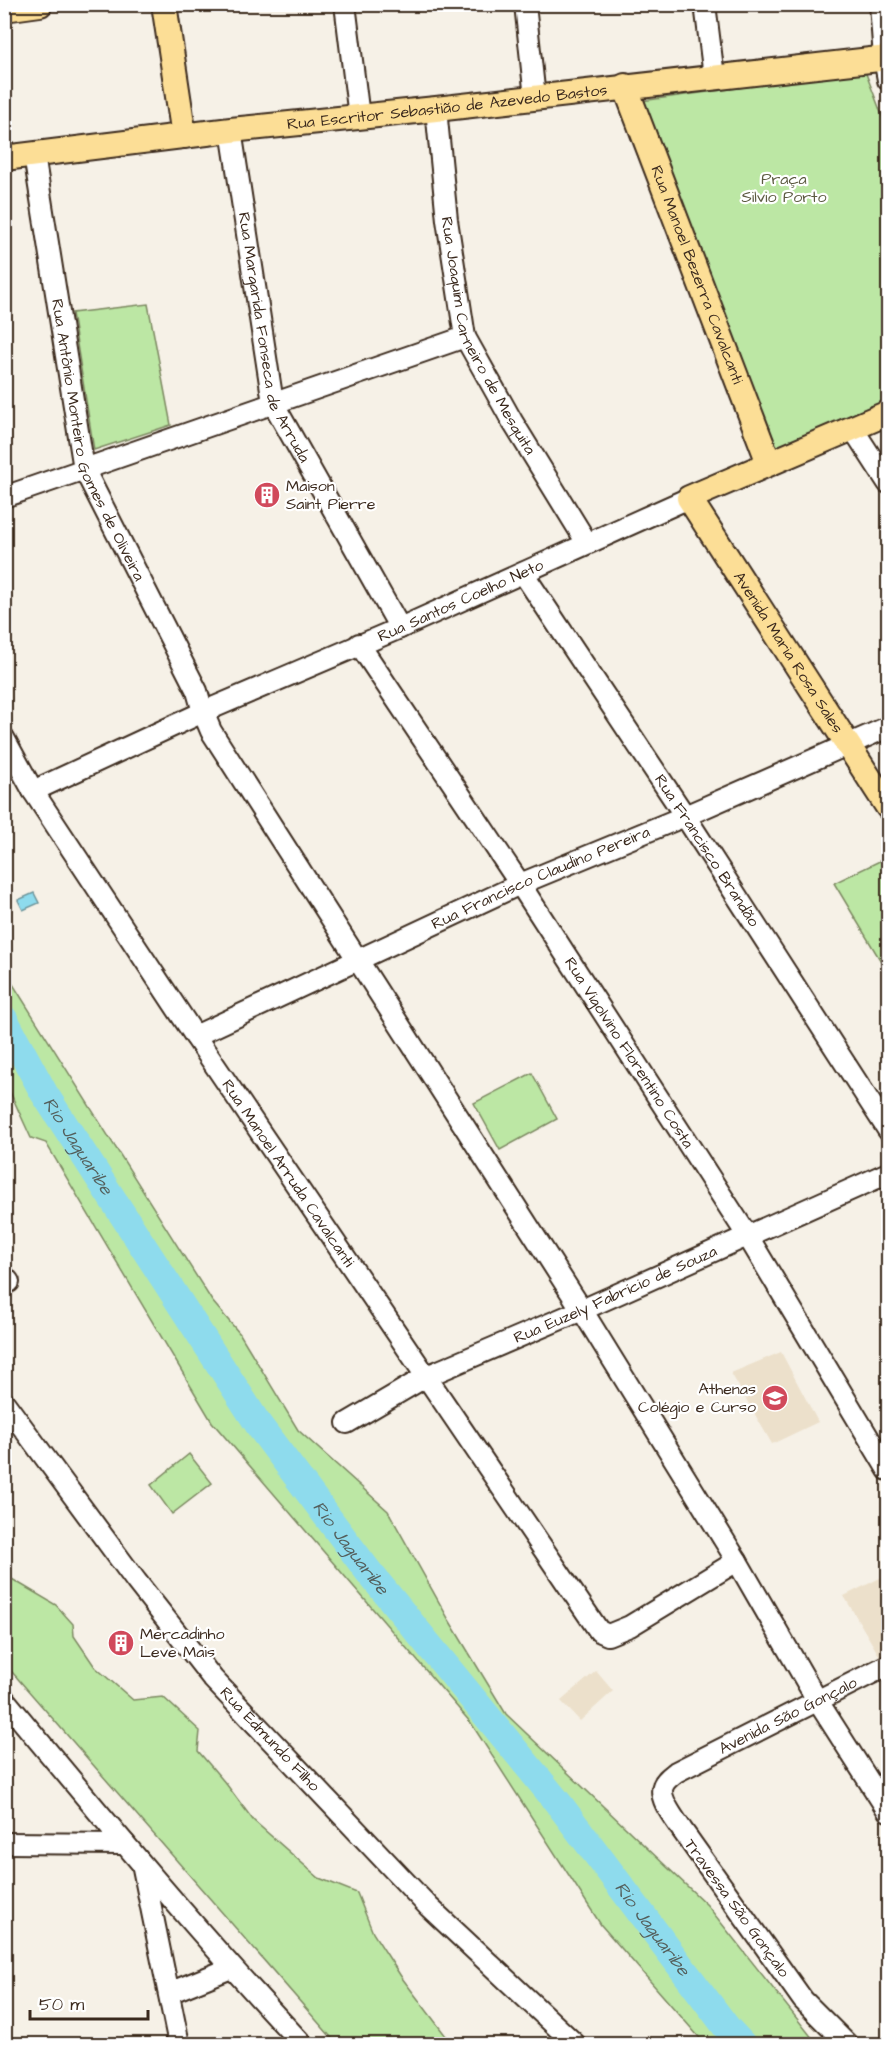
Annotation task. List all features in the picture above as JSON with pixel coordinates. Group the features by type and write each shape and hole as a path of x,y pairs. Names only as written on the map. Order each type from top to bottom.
{"main road":[{"path":"4,9 40,4"},
{"path":"164,4 184,136"},
{"name":"Rua Escritor Sebastião de Azevedo Bastos","path":"4,158 625,86 714,77 887,65"},
{"name":"Rua Manoel Bezerra Cavalcanti","path":"625,86 769,463"},
{"name":"Rua Santos Coelho Neto","path":"689,498 888,413"},
{"name":"Avenida Maria Rosa Sales","path":"689,498 888,807"}],"street":[{"path":"345,4 359,117"},
{"path":"525,4 535,98"},
{"path":"705,4 714,77"},
{"path":"880,4 887,65"},
{"name":"Rua Joaquim Carneiro de Mesquita","path":"436,109 447,220 465,337 512,421 586,543"},
{"name":"Rua Margarida Fonseca de Arruda","path":"231,130 273,403 400,628"},
{"name":"Rua Antônio Monteiro Gomes de Oliveira","path":"34,155 84,469 197,691 202,712 211,731 582,1310 736,1561 817,1700 888,1811"},
{"path":"4,498 465,337"},
{"path":"853,429 888,483"},
{"name":"Rua Santos Coelho Neto","path":"33,791 202,712 400,628 689,498"},
{"name":"Rua Francisco Brandão","path":"523,573 685,816 888,1130"},
{"name":"Rua Vigolvino Florentino Costa","path":"359,644 520,884 747,1235 888,1470"},
{"name":"Rua Francisco Claudino Pereira","path":"195,1036 520,884 685,816 888,727"},
{"name":"Rua Manoel Arruda Cavalcanti","path":"4,738 33,791 195,1036 599,1631 603,1634 614,1634 736,1561"},
{"name":"Rua Euzely Fabrício de Souza","path":"347,1423 427,1376 582,1310 888,1173"},
{"path":"4,1276 9,1282 4,1285"},
{"name":"Rua Edmundo Filho","path":"4,1402 136,1581 213,1678 429,1907 575,2044"},
{"name":"Avenida São Gonçalo","path":"687,1767 888,1665"},
{"path":"4,1699 231,1968 302,2044"},
{"name":"Travessa São Gonçalo","path":"687,1767 676,1772 663,1784 662,1789 667,1805 682,1830 803,2000 847,2044"},
{"path":"4,1843 125,1844"},
{"path":"143,1866 179,2044"},
{"path":"169,1993 231,1968"}],"shaded area":[{"name":"Athenas Colégio e Curso","path":"781,1352 818,1422 772,1444 731,1373"},
{"path":"888,1574 888,1653 880,1657 844,1596"},
{"path":"596,1671 613,1691 580,1721 561,1701"}],"green space":[{"name":"Praça Silvio Porto","path":"865,71 888,131 888,408 769,462 641,101"},
{"path":"148,304 171,425 94,450 72,313"},
{"path":"888,857 888,973 834,883"},
{"path":"4,970 212,1301 240,1334 298,1430 388,1511 449,1620 506,1714 707,1905 817,2044 705,2044 601,1925 471,1723 212,1422 46,1143 31,1138 5,1081"},
{"path":"532,1073 557,1119 500,1150 474,1103"},
{"path":"189,1454 212,1483 172,1514 151,1485"},
{"path":"5,1575 56,1605 73,1624 74,1636 95,1667 133,1700 163,1697 200,1731 198,1751 253,1820 319,1878 357,1893 373,1933 402,1978 452,2044 337,2044 5,1664"}],"water":[{"path":"34,893 39,903 23,910 18,900"}],"waterway":[{"name":"Rio Jaguaribe","path":"4,1019 44,1093 260,1427 368,1571 559,1804 727,2028 742,2044"}],"place":[{"name":"Maison Saint Pierre","path":"267,495"},
{"name":"Athenas Colégio e Curso","path":"775,1398"},
{"name":"Mercadinho Leve Mais","path":"121,1643"}]}
